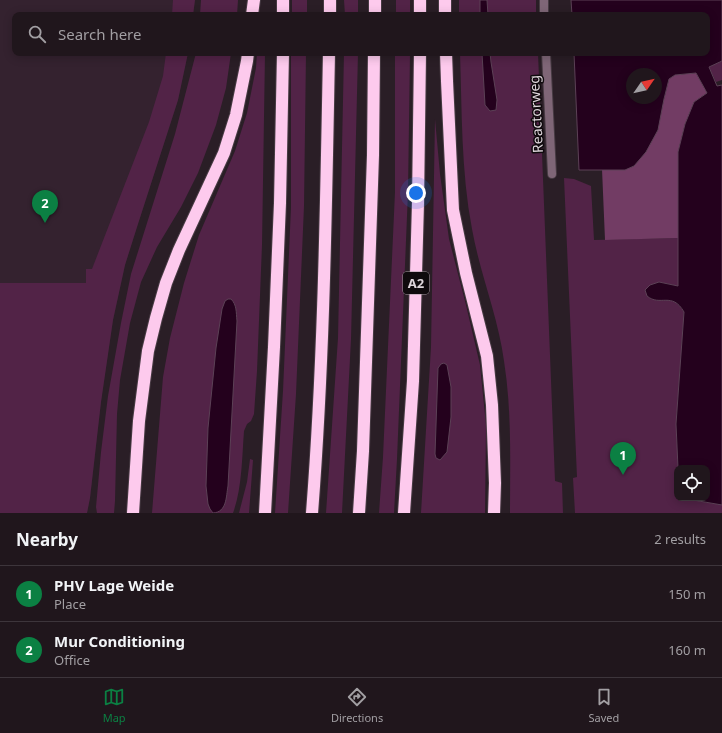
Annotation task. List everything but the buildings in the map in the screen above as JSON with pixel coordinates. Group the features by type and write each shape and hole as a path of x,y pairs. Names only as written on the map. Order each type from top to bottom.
{"highway":[{"path":"252,12 254,0"},
{"path":"283,0 283,12"},
{"path":"330,0 330,12"},
{"path":"375,0 375,12"},
{"path":"420,0 420,12"},
{"path":"445,0 445,12"},
{"path":"132,513 142,398 148,351 156,318 168,276 224,153 236,115 248,56"},
{"path":"266,513 280,203 283,56"},
{"path":"312,513 317,456 324,301 329,56"},
{"path":"358,513 363,443 373,156 374,56"},
{"name":"A2","path":"404,513 413,373 418,203 420,56"},
{"path":"446,56 453,210 466,273 487,356 492,405 495,476 494,513"}],"street":[{"path":"544,0 544,12"},
{"name":"Reactorweg","path":"546,56 552,174"}],"shaded area":[{"path":"0,0 195,0 193,12 12,12 12,56 187,56 178,100 125,265 113,320 87,513 0,513"},
{"path":"173,0 195,0 193,12 172,12"},
{"path":"201,0 238,0 237,12 200,12"},
{"path":"292,0 307,0 307,12 292,12"},
{"path":"344,0 358,0 358,12 345,12"},
{"path":"396,0 410,0 410,12 396,12"},
{"path":"459,0 536,0 536,12 459,12"},
{"path":"480,0 487,0 488,12 480,12"},
{"path":"571,0 722,0 722,61 709,67 717,86 722,85 722,505 699,501 710,501 710,465 678,465 676,424 684,312 675,302 652,299 647,296 645,290 650,285 659,282 678,286 678,152 685,124 694,102 707,93 696,73 675,75 669,79 658,130 646,152 634,166 625,170 579,170 574,56 710,56 710,12 572,12"},
{"path":"166,56 187,56 178,100 125,265 113,320 87,513 0,513 0,283 86,283 86,269 92,269 149,122 163,76"},
{"path":"195,56 231,56 226,88 216,125 198,173 181,207 157,247 141,282 130,323 120,380 117,414 114,513 97,513 96,507 101,452 108,396 131,274 175,134"},
{"path":"257,56 265,56 262,245 257,371 254,414 244,431 241,473 236,504 233,513 152,513 163,377 170,338 184,283 199,235 235,151 247,113 256,68"},
{"path":"291,56 306,56 304,206 296,394 288,513 275,513 283,391 291,207"},
{"path":"344,56 358,56 351,339 342,513 326,513 338,338"},
{"path":"395,56 410,56 408,192 394,513 379,513 383,457 395,192"},
{"path":"460,56 538,56 555,481 562,483 563,513 510,513 510,437 507,380 498,328 475,246 468,207 463,141"},
{"path":"482,56 490,56 497,100 496,110 490,111 485,105"},
{"path":"722,61 722,80 716,82 709,67"},
{"path":"696,73 707,93 694,102 685,124 678,152 678,238 605,240 602,169 625,170 662,104 669,79 675,75"},
{"path":"435,119 440,174 449,239 480,365 486,425 485,513 421,513 431,347"},
{"path":"564,178 574,179 591,186 594,240 678,238 678,286 659,282 650,299 670,300 681,307 684,312 676,424 678,465 674,465 674,501 699,501 722,505 722,513 575,513 573,478 577,477"},
{"path":"231,299 234,304 237,321 228,486 223,507 218,512 213,513 208,504 206,486 208,428 216,348 222,309 225,301"},
{"path":"444,363 447,365 451,387 451,417 447,452 440,460 436,458 435,454 438,368"},
{"path":"250,459 253,460 249,513 239,513 247,482"}],"place":[{"name":"Mur Conditioning","path":"45,223"},
{"name":"PHV Lage Weide","path":"623,475"}]}
